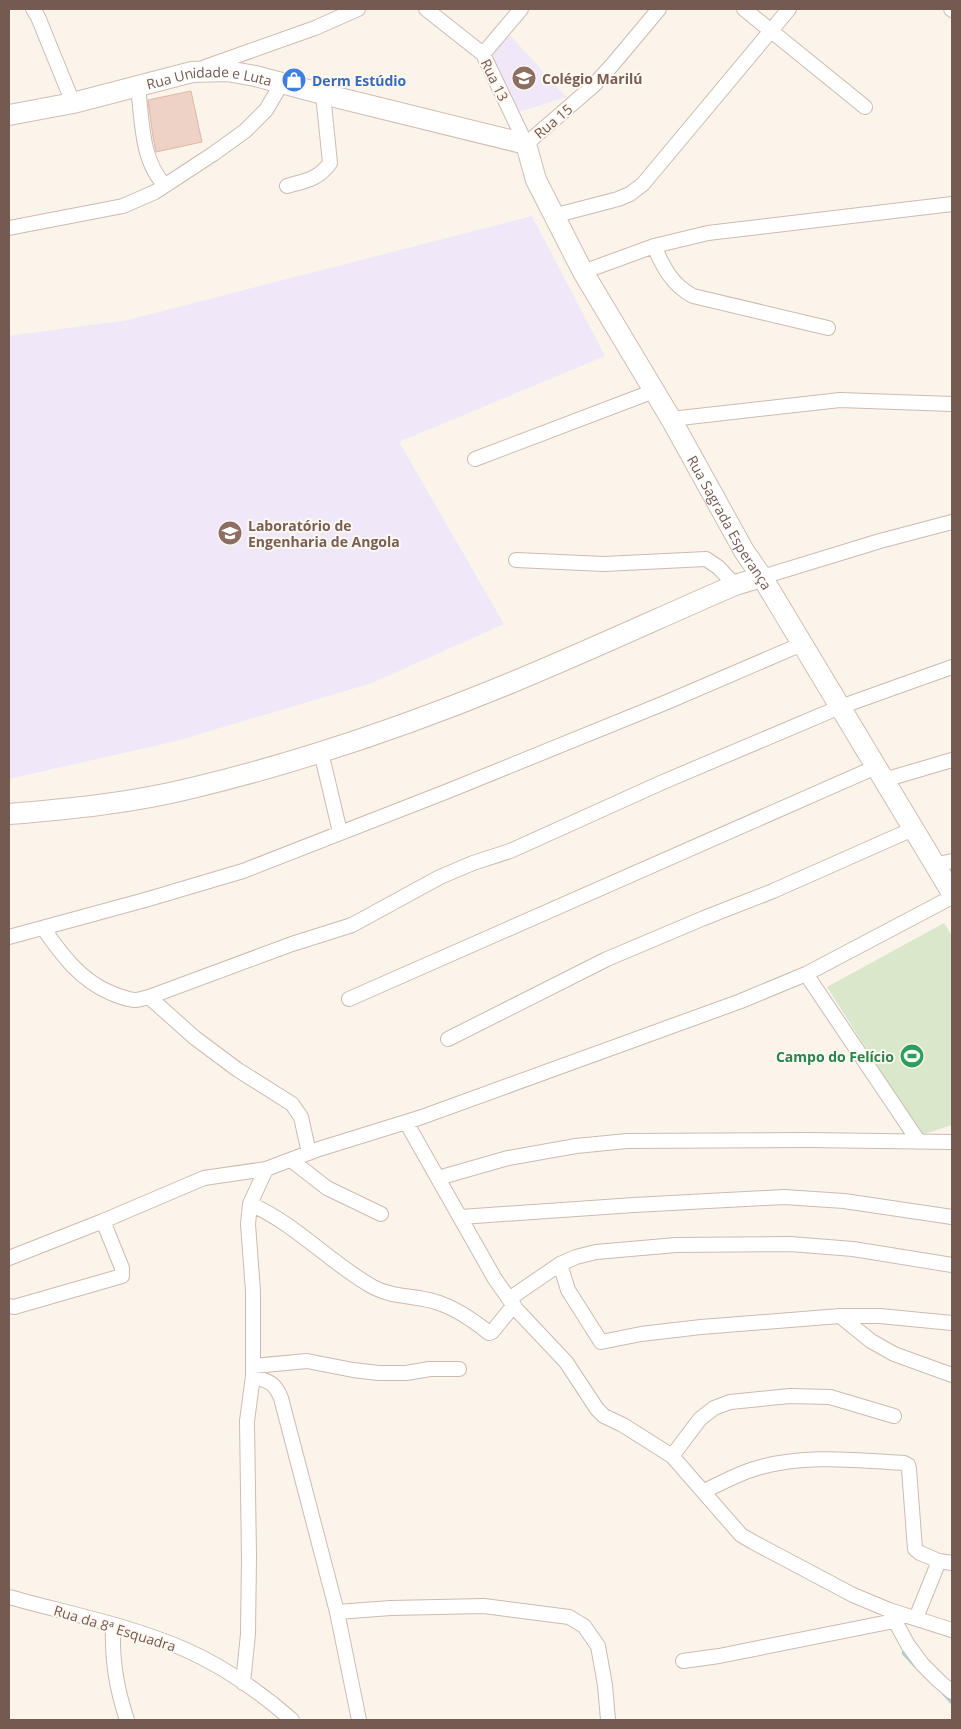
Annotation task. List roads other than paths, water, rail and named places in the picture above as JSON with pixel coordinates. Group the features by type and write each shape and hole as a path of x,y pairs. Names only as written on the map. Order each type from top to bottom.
{"street":[{"path":"33,9 74,103"},
{"path":"192,72 314,28 358,9"},
{"name":"Rua 13","path":"426,9 482,54 526,144"},
{"path":"482,54 521,9"},
{"name":"Rua 15","path":"526,144 593,86 659,9"},
{"path":"744,9 865,107"},
{"path":"553,216 618,199 630,194 643,184 789,9"},
{"name":"Rua Unidade e Luta","path":"9,115 74,103 192,72 227,71 242,73 526,144"},
{"path":"9,228 122,206 155,192 245,131 266,110 282,83"},
{"path":"138,87 148,156 153,170 166,185"},
{"path":"287,186 317,177 325,171 330,163 323,94"},
{"name":"Rua Sagrada Esperança","path":"526,144 536,180 583,272 671,419 744,551 762,577 913,829 944,863 952,895"},
{"path":"583,272 654,246 708,233 952,204"},
{"path":"654,246 664,269 680,290 692,296 828,328"},
{"path":"475,460 654,391"},
{"path":"671,419 840,400 952,404"},
{"path":"9,814 104,804 191,789 321,752 375,734 513,682 735,584 880,541 952,522"},
{"path":"516,560 604,564 706,559 718,567 735,584"},
{"path":"9,937 243,871 448,791 667,702 802,644"},
{"path":"43,928 62,954 78,971 101,989 133,1000 149,997 221,972 292,944 352,925 457,870 510,851 663,782 840,707 952,667"},
{"path":"321,752 340,832"},
{"path":"349,999 880,773 952,760"},
{"path":"448,1039 607,959 913,829"},
{"path":"9,1258 204,1178 266,1169 406,1122 731,1005 806,974 952,895"},
{"path":"806,974 918,1142"},
{"path":"149,997 195,1038 238,1070 292,1104 301,1117 310,1153"},
{"path":"406,1122 495,1279 511,1302 566,1362 597,1409 604,1416 624,1425 672,1456 742,1535 753,1542 891,1615 916,1618 952,1630"},
{"path":"438,1178 508,1158 576,1146 627,1142 761,1140 952,1142"},
{"path":"291,1160 327,1188 381,1214"},
{"path":"243,1683 248,1634 249,1576 247,1421 253,1371 253,1290 248,1224 250,1204 266,1169"},
{"path":"460,1217 784,1197 844,1201 952,1217"},
{"path":"250,1204 277,1218 341,1266 373,1287 386,1294 436,1302 456,1311 489,1333 492,1332 511,1302 560,1264 576,1257 596,1252 676,1245 729,1243 790,1244 852,1249 952,1265"},
{"path":"9,1306 14,1307 122,1276 122,1268 103,1221"},
{"path":"560,1264 568,1290 601,1342 641,1334 701,1327 840,1316 880,1316 952,1323"},
{"path":"840,1316 871,1341 894,1354 952,1375"},
{"path":"253,1371 307,1361 379,1374 406,1373 430,1369 459,1369"},
{"path":"253,1371 276,1387 281,1398 338,1612 359,1720"},
{"path":"672,1456 700,1419 714,1408 730,1402 790,1396 830,1397 894,1416"},
{"path":"704,1491 750,1470 794,1461 821,1458 904,1463 908,1465 916,1549 920,1553 946,1562 916,1618"},
{"name":"Rua da 8ª Esquadra","path":"9,1598 113,1625 159,1639 185,1650 208,1661 243,1683 280,1715 292,1720"},
{"path":"338,1612 391,1608 484,1606 569,1617 584,1626 598,1646 605,1685 608,1720"},
{"path":"683,1661 719,1656 825,1634 891,1615"},
{"path":"891,1615 908,1645 922,1664 939,1682 952,1692"},
{"path":"113,1625 112,1654 116,1680 127,1720"}],"waterway":[{"path":"904,1653 915,1665"},
{"path":"944,1693 952,1702"}],"place":[{"name":"Colégio Marilú","path":"524,78"},
{"name":"Derm Estúdio","path":"294,80"},
{"name":"Laboratório de Engenharia de Angola","path":"230,533"},
{"name":"Campo do Felício","path":"912,1056"}]}
